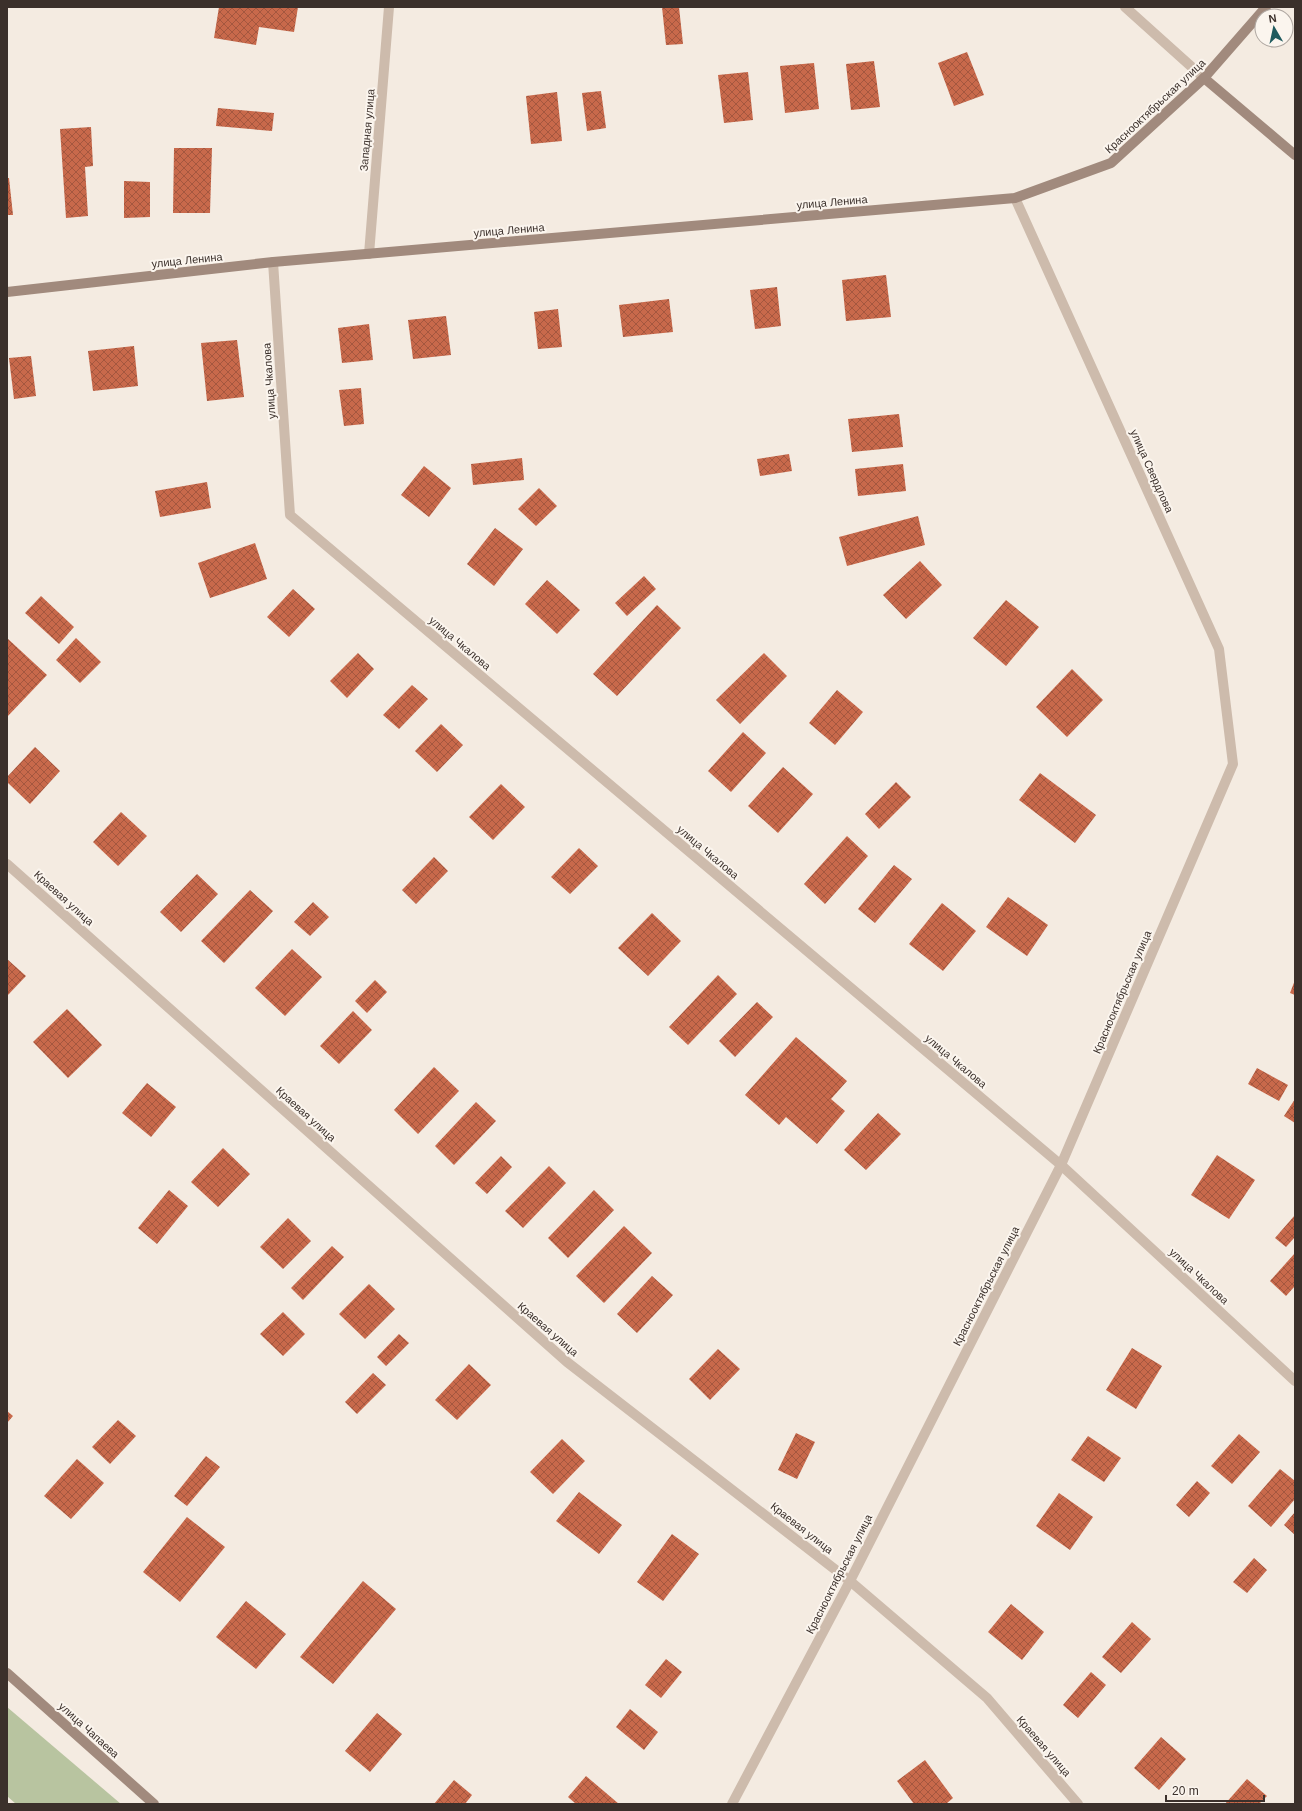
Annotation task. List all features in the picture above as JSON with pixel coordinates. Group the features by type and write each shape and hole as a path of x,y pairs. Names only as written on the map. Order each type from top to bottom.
{"main road":[{"name":"Краснооктябрьская улица","path":"1015,198 1111,164 1204,78 1266,7"},
{"path":"1204,78 1295,155"},
{"name":"улица Ленина","path":"7,292 273,262 1015,198"},
{"name":"улица Чапаева","path":"7,1673 154,1804"}],"street":[{"name":"Западная улица","path":"369,254 389,7"},
{"path":"1125,7 1204,78"},
{"name":"улица Свердлова","path":"1015,198 1219,649 1233,764"},
{"name":"улица Чкалова","path":"273,262 290,515 1061,1165 1295,1381"},
{"name":"Краснооктябрьская улица","path":"732,1804 850,1581 1061,1165 1233,764"},
{"name":"Краевая улица","path":"7,864 567,1362 850,1581 987,1698 1078,1804"}],"green space":[{"path":"7,1707 121,1804 16,1804 7,1796"}],"building":[{"path":"219,7 298,7 294,32 259,27 256,45 214,38"},
{"path":"662,7 679,7 683,44 666,45"},
{"path":"967,52 984,95 954,106 938,63"},
{"path":"874,61 880,107 851,110 846,64"},
{"path":"814,63 819,109 785,113 780,66"},
{"path":"748,72 753,120 724,123 718,75"},
{"path":"601,91 606,128 587,131 582,93"},
{"path":"557,92 562,141 531,144 526,96"},
{"path":"218,108 274,113 272,131 216,126"},
{"path":"91,127 93,166 85,167 88,216 66,218 60,129"},
{"path":"174,148 212,148 210,213 173,213"},
{"path":"7,178 9,178 13,215 7,215"},
{"path":"124,181 150,182 150,217 124,218"},
{"path":"886,275 891,317 846,321 842,280"},
{"path":"777,287 781,326 755,329 750,290"},
{"path":"669,299 673,332 623,337 619,305"},
{"path":"558,309 562,347 538,349 534,312"},
{"path":"446,316 451,355 413,359 408,320"},
{"path":"369,324 373,360 342,363 338,328"},
{"path":"237,340 244,397 207,401 201,343"},
{"path":"134,346 138,386 93,391 88,351"},
{"path":"31,356 36,396 14,399 9,358"},
{"path":"361,388 364,424 344,426 339,390"},
{"path":"899,414 903,447 852,452 848,419"},
{"path":"789,454 792,471 760,476 757,459"},
{"path":"522,458 524,480 473,485 471,464"},
{"path":"903,464 906,491 858,496 855,469"},
{"path":"424,466 451,488 429,517 401,495"},
{"path":"207,482 211,508 160,517 155,491"},
{"path":"539,488 557,506 536,526 518,509"},
{"path":"918,516 925,545 847,566 839,537"},
{"path":"495,528 523,549 494,586 467,564"},
{"path":"255,543 267,579 210,598 198,563"},
{"path":"920,561 942,585 906,619 883,595"},
{"path":"644,576 656,589 627,616 615,603"},
{"path":"547,580 580,610 557,634 525,604"},
{"path":"293,589 315,609 289,637 267,617"},
{"path":"41,596 74,627 59,644 25,613"},
{"path":"1006,600 1039,627 1006,666 973,638"},
{"path":"657,605 681,628 617,696 593,674"},
{"path":"7,638 47,675 7,717"},
{"path":"76,638 101,662 80,683 56,660"},
{"path":"358,653 374,669 347,698 330,681"},
{"path":"764,653 787,676 740,724 716,700"},
{"path":"1072,669 1103,700 1067,737 1036,707"},
{"path":"412,685 428,699 399,729 383,715"},
{"path":"837,690 863,712 835,745 809,723"},
{"path":"441,724 463,745 437,772 415,751"},
{"path":"743,732 766,753 731,792 708,771"},
{"path":"35,747 60,771 30,804 7,782 7,777"},
{"path":"783,767 813,794 778,833 748,806"},
{"path":"1040,773 1096,815 1075,843 1019,800"},
{"path":"896,782 911,797 879,829 865,814"},
{"path":"501,784 525,807 493,840 469,817"},
{"path":"121,812 147,836 118,866 93,842"},
{"path":"847,836 868,856 825,904 804,884"},
{"path":"579,848 598,866 570,894 551,877"},
{"path":"434,857 448,871 416,904 402,890"},
{"path":"894,865 912,879 875,923 858,909"},
{"path":"197,874 218,894 181,932 160,912"},
{"path":"250,890 273,911 224,963 201,941"},
{"path":"1008,897 1048,925 1027,956 986,927"},
{"path":"313,902 329,917 310,936 294,922"},
{"path":"942,903 976,931 943,971 909,944"},
{"path":"652,913 681,941 648,976 618,948"},
{"path":"292,949 322,977 285,1016 255,988"},
{"path":"7,959 26,976 7,996"},
{"path":"718,975 737,994 688,1045 669,1027"},
{"path":"375,980 387,992 367,1013 355,1001"},
{"path":"1295,980 1295,995 1290,993"},
{"path":"757,1002 773,1017 735,1057 719,1041"},
{"path":"67,1009 102,1045 68,1078 33,1042"},
{"path":"353,1011 372,1030 339,1064 320,1046"},
{"path":"796,1037 847,1081 831,1099 845,1111 817,1144 786,1117 779,1125 745,1095"},
{"path":"434,1067 459,1091 418,1134 394,1110"},
{"path":"1257,1068 1288,1085 1279,1101 1248,1084"},
{"path":"147,1083 176,1107 151,1137 122,1113"},
{"path":"1295,1099 1295,1123 1284,1116"},
{"path":"476,1102 496,1121 454,1165 435,1146"},
{"path":"878,1113 901,1134 866,1170 844,1150"},
{"path":"223,1148 250,1174 218,1207 191,1182"},
{"path":"1217,1155 1255,1180 1229,1219 1191,1195"},
{"path":"501,1156 512,1167 487,1194 475,1183"},
{"path":"549,1166 566,1183 523,1228 505,1211"},
{"path":"169,1190 188,1206 157,1244 138,1228"},
{"path":"594,1190 614,1210 568,1258 548,1238"},
{"path":"1295,1215 1295,1237 1286,1247 1275,1238"},
{"path":"288,1218 311,1241 283,1269 260,1247"},
{"path":"624,1226 652,1253 604,1303 576,1276"},
{"path":"332,1246 344,1257 303,1300 291,1288"},
{"path":"1295,1253 1295,1286 1286,1296 1270,1281"},
{"path":"652,1276 673,1295 637,1333 617,1314"},
{"path":"369,1284 395,1309 365,1339 339,1314"},
{"path":"283,1312 305,1334 283,1356 260,1334"},
{"path":"399,1334 409,1343 386,1366 377,1357"},
{"path":"1132,1348 1162,1366 1136,1409 1106,1390"},
{"path":"718,1349 740,1369 710,1400 689,1379"},
{"path":"469,1364 491,1385 457,1420 435,1400"},
{"path":"373,1373 386,1385 357,1414 345,1402"},
{"path":"7,1411 13,1416 7,1423"},
{"path":"118,1420 136,1436 110,1464 92,1447"},
{"path":"796,1433 815,1442 797,1479 778,1470"},
{"path":"1239,1434 1260,1452 1232,1484 1211,1466"},
{"path":"1088,1436 1121,1458 1104,1482 1071,1460"},
{"path":"562,1439 585,1461 553,1494 530,1472"},
{"path":"206,1456 220,1467 187,1506 174,1496"},
{"path":"77,1459 104,1483 71,1519 44,1496"},
{"path":"1280,1469 1295,1481 1295,1499 1271,1527 1248,1506"},
{"path":"1197,1481 1210,1493 1189,1517 1176,1505"},
{"path":"579,1492 622,1525 599,1554 556,1521"},
{"path":"1059,1493 1093,1517 1070,1550 1036,1526"},
{"path":"1295,1512 1295,1535 1284,1525"},
{"path":"187,1517 225,1547 180,1602 143,1572"},
{"path":"672,1534 699,1554 663,1601 637,1582"},
{"path":"1254,1558 1267,1570 1247,1593 1233,1582"},
{"path":"363,1581 396,1609 333,1684 300,1657"},
{"path":"246,1601 286,1634 256,1669 216,1637"},
{"path":"1011,1604 1044,1632 1022,1660 988,1632"},
{"path":"1132,1622 1151,1639 1121,1673 1102,1657"},
{"path":"666,1659 682,1672 661,1698 645,1685"},
{"path":"1091,1672 1106,1685 1078,1718 1063,1705"},
{"path":"630,1709 658,1732 644,1750 616,1727"},
{"path":"377,1713 402,1734 370,1772 345,1751"},
{"path":"1161,1737 1186,1759 1159,1790 1134,1768"},
{"path":"925,1760 953,1798 946,1804 914,1804 897,1781"},
{"path":"586,1776 619,1804 576,1804 568,1797"},
{"path":"1247,1779 1267,1796 1259,1804 1225,1804"},
{"path":"454,1780 472,1795 465,1804 434,1804"}]}
